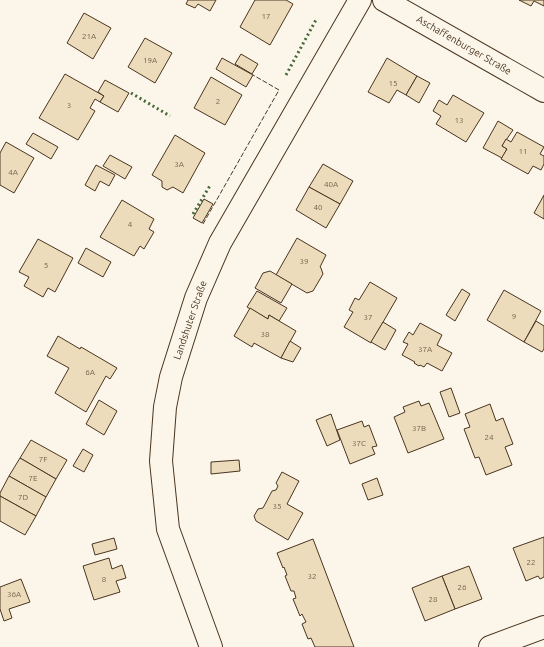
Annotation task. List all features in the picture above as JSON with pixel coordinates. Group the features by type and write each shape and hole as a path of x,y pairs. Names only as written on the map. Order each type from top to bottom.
{"street":[{"name":"Landshuter Straße","path":"211,647 168,529 161,461 165,407 171,377 196,298 220,243 360,0"},
{"name":"Aschaffenburger Straße","path":"384,0 544,91"},
{"path":"490,647 544,627"}],"building":[{"path":"188,0 216,0 210,11 198,4 195,8 186,4"},
{"path":"255,0 286,0 293,4 270,45 240,27"},
{"path":"519,0 544,0 544,6 534,1 531,6"},
{"path":"84,13 111,28 93,59 67,43"},
{"path":"145,38 172,53 155,83 128,67"},
{"path":"241,54 258,64 252,74 235,64"},
{"path":"222,58 253,75 246,87 216,69"},
{"path":"387,58 417,76 406,95 397,90 389,103 368,92"},
{"path":"65,74 104,96 100,102 95,99 90,108 95,111 78,140 39,118"},
{"path":"417,76 430,83 419,103 406,95"},
{"path":"211,77 242,95 225,125 194,108"},
{"path":"105,80 129,93 118,112 100,102 104,96 98,92"},
{"path":"453,95 484,113 466,142 436,124 441,116 433,111 439,100 447,105"},
{"path":"498,121 513,130 502,146 507,149 502,158 483,148"},
{"path":"517,132 544,147 540,154 544,156 544,164 541,170 533,166 528,174 501,159 507,149 502,146 506,139 511,142"},
{"path":"33,133 58,147 51,159 26,144"},
{"path":"175,135 205,153 183,193 173,187 167,190 162,187 162,181 152,175"},
{"path":"6,142 34,158 14,193 0,185 0,153"},
{"path":"110,155 132,167 125,179 103,166"},
{"path":"323,164 353,181 340,204 309,187"},
{"path":"96,165 115,175 109,186 100,181 95,191 85,185"},
{"path":"309,187 340,204 326,228 296,210"},
{"path":"544,195 544,219 534,213"},
{"path":"204,199 213,204 202,223 193,218"},
{"path":"122,200 154,219 149,229 154,232 144,249 140,246 134,256 100,237"},
{"path":"297,238 326,255 320,267 323,274 313,291 307,293 276,275"},
{"path":"38,239 73,258 55,292 48,288 43,297 24,286 29,277 19,272"},
{"path":"86,248 111,262 103,277 78,263"},
{"path":"270,271 292,284 281,303 255,288 263,273"},
{"path":"370,282 397,298 371,343 344,327 353,312 349,310 355,298 359,300"},
{"path":"462,289 470,294 455,321 446,315"},
{"path":"504,290 541,311 524,342 487,320"},
{"path":"257,291 287,308 279,321 269,315 268,319 247,307"},
{"path":"250,308 268,319 269,315 296,331 281,358 254,343 252,347 234,336"},
{"path":"536,321 544,326 544,349 542,352 524,342"},
{"path":"383,322 396,330 385,350 371,342"},
{"path":"420,323 442,335 437,345 452,353 442,371 427,363 424,367 419,366 402,355 408,344 403,342 409,332 413,335"},
{"path":"58,336 80,349 81,347 117,368 110,379 106,376 86,412 55,393 69,368 47,356"},
{"path":"290,341 301,348 293,362 281,358"},
{"path":"451,388 460,413 449,417 440,392"},
{"path":"99,400 117,411 104,435 86,424"},
{"path":"419,401 421,406 429,403 444,439 408,453 394,417 405,412 403,407"},
{"path":"490,404 496,421 503,418 513,444 505,447 512,465 486,475 479,457 475,458 464,429 470,427 465,414"},
{"path":"331,414 340,440 327,446 316,420"},
{"path":"362,421 364,427 369,425 377,446 372,447 375,454 350,464 337,430"},
{"path":"31,440 67,460 56,479 20,458"},
{"path":"83,449 93,455 84,472 73,466"},
{"path":"20,458 56,479 46,497 9,476"},
{"path":"239,460 240,471 211,474 211,462"},
{"path":"282,472 299,481 287,504 303,513 288,540 256,521 254,516 258,509 263,508 272,491 276,490 278,486 276,483"},
{"path":"9,476 46,497 36,516 0,496 0,493"},
{"path":"377,478 383,495 368,500 362,484"},
{"path":"0,496 36,516 25,535 0,521"},
{"path":"544,537 544,577 540,579 538,576 526,581 513,548"},
{"path":"114,538 117,549 95,555 92,544"},
{"path":"313,539 354,647 315,647 311,638 308,639 302,624 306,622 302,614 300,616 293,599 296,598 294,591 291,591 285,576 287,575 277,553"},
{"path":"109,558 112,569 122,565 126,578 116,581 120,592 94,600 83,566"},
{"path":"469,566 482,599 455,609 442,576"},
{"path":"442,576 455,609 425,621 412,588"},
{"path":"21,579 30,602 9,609 12,618 4,621 0,609 0,587"}],"hedge":[{"path":"286,75 317,18"},
{"path":"131,93 170,116"},
{"path":"193,214 211,184"}],"fence":[{"path":"203,224 279,90 253,75"}]}
